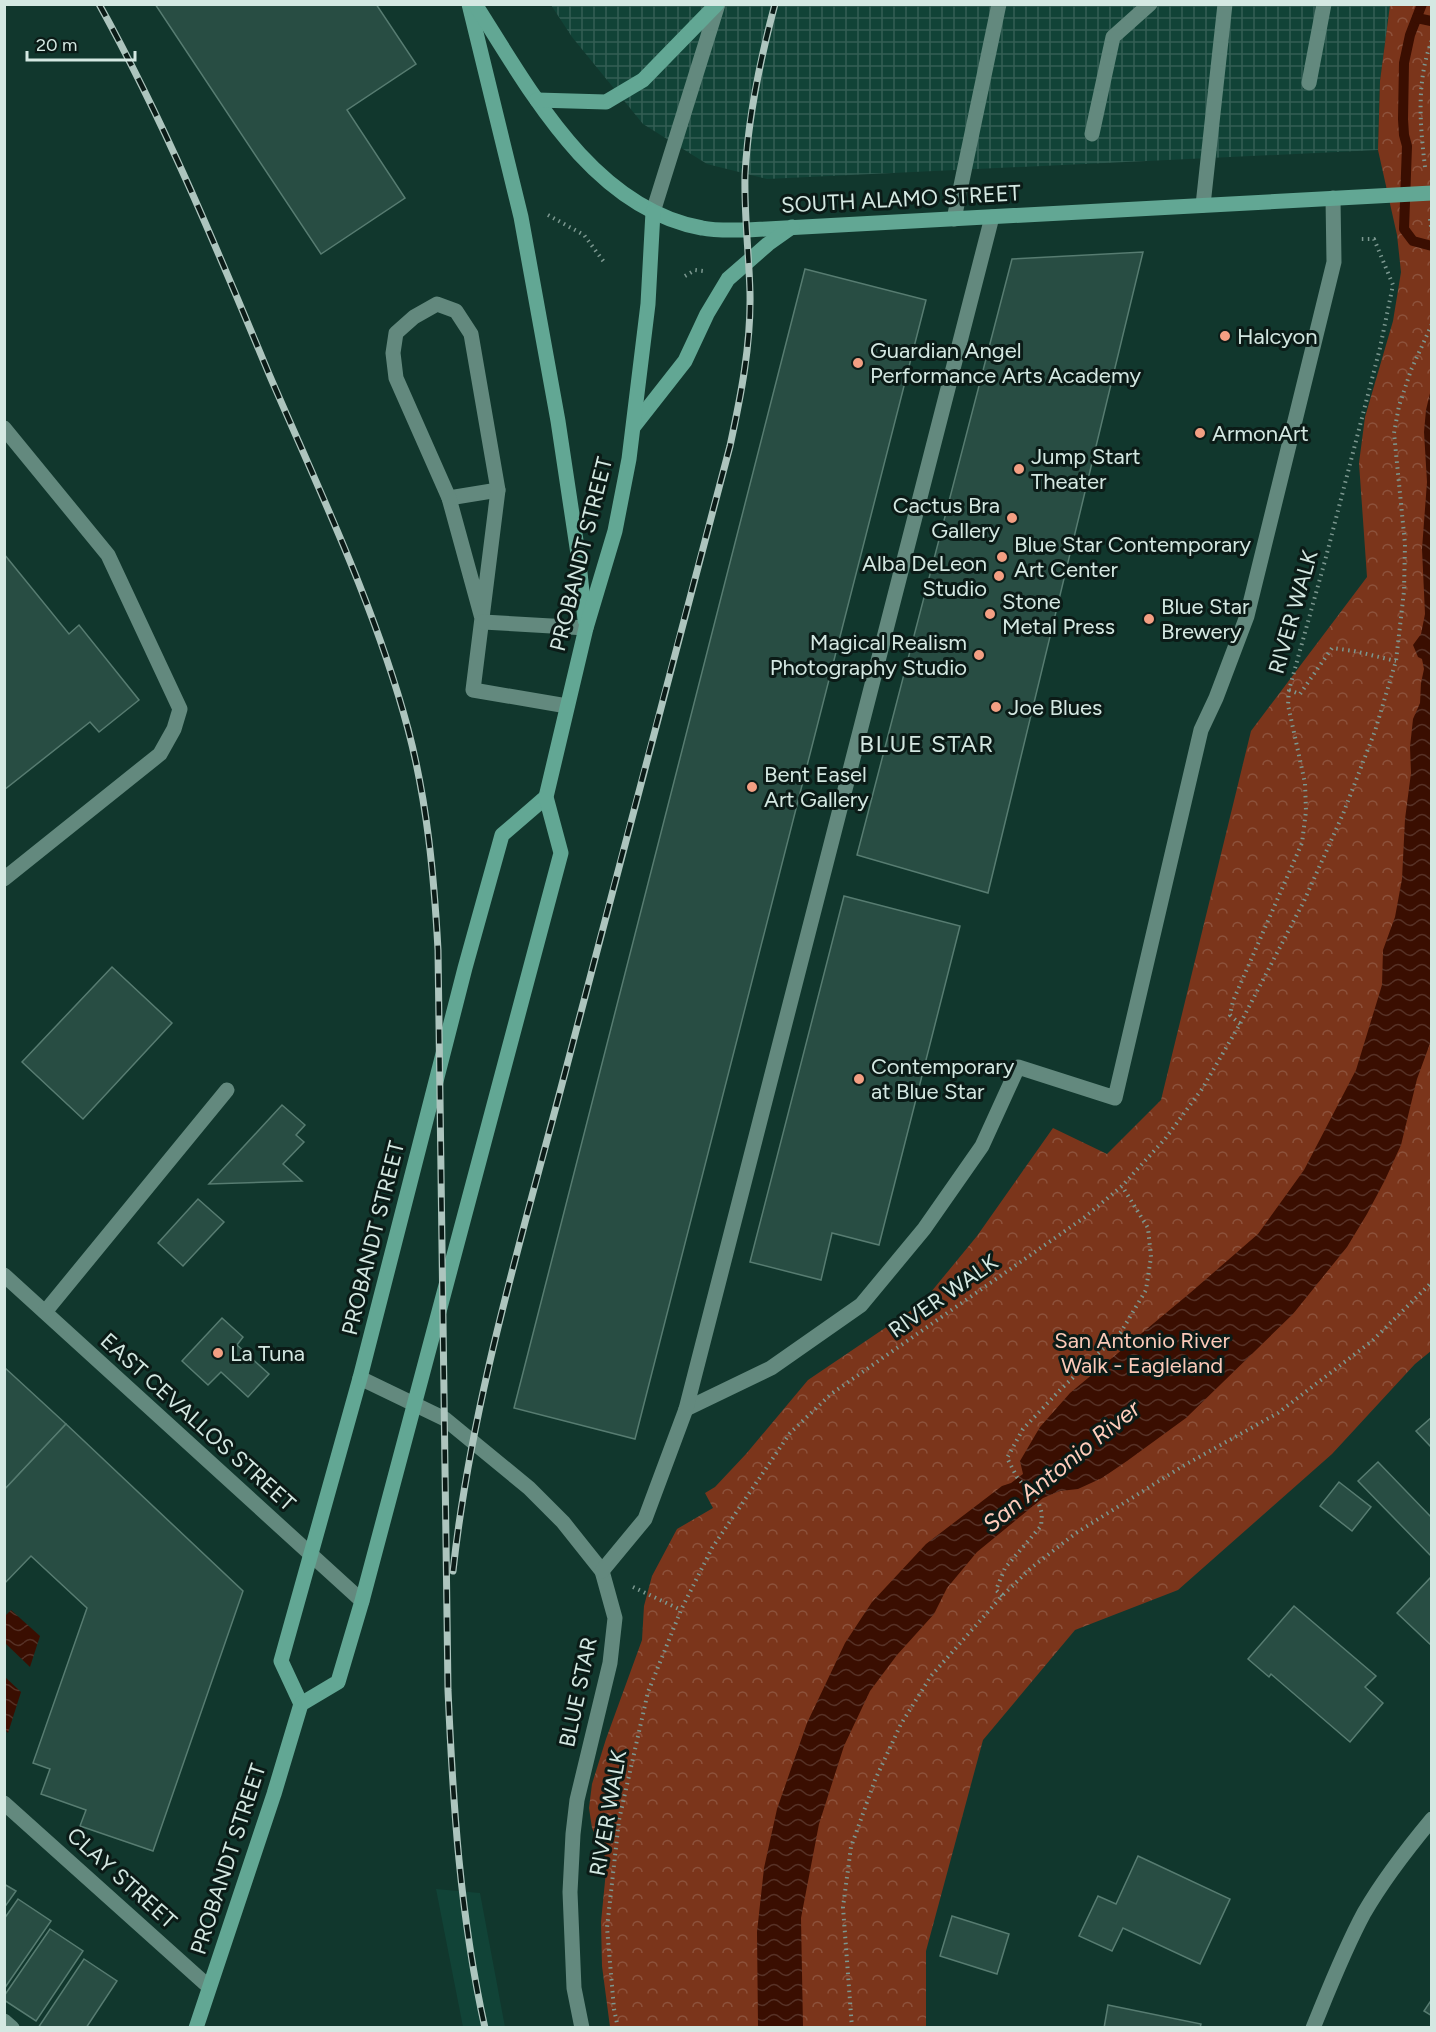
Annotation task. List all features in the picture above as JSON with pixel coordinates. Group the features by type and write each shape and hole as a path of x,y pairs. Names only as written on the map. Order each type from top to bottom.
{"main road":[{"path":"469,4 521,217 558,421 578,554 586,628"},
{"name":"SOUTH ALAMO STREET","path":"475,4 537,100 592,169 621,192 653,212 703,229 747,231 1431,193"},
{"path":"537,100 606,102 643,80 717,4"},
{"name":"PROBANDT STREET","path":"301,1704 338,1682 415,1404 561,853 546,797 586,628 615,531 633,428 648,304 653,212"},
{"path":"633,428 685,362 707,314 728,279 768,244 792,227"},
{"name":"PROBANDT STREET","path":"195,2028 274,1794 301,1704 281,1661 360,1378 465,968 502,835 546,797"}],"street":[{"path":"653,212 717,4"},
{"path":"954,219 999,4"},
{"path":"1092,135 1113,37 1150,4"},
{"path":"1203,205 1225,4"},
{"path":"1309,82 1324,4"},
{"path":"686,1410 771,1368 861,1305 924,1228 982,1146 1018,1068 1115,1098 1201,730 1216,698 1247,616 1334,262 1333,198"},
{"path":"602,1571 645,1519 686,1410 992,217"},
{"path":"483,622 449,498 396,378 393,353 396,333 414,317 437,304 456,311 471,334 498,490 483,622 473,690 567,706"},
{"path":"4,428 108,555 180,709 174,729 160,754 4,879"},
{"path":"449,498 498,490"},
{"path":"483,622 586,628"},
{"path":"45,1312 227,1090"},
{"name":"EAST CEVALLOS STREET","path":"4,1275 362,1601"},
{"name":"BLUE STAR","path":"360,1378 445,1419 529,1488 563,1522 602,1571 615,1618 610,1663 578,1800 573,1834 570,1892 574,1988 582,2028"},
{"name":"CLAY STREET","path":"7,1810 209,1987"},
{"path":"1314,2028 1335,1972 1365,1913 1400,1857 1431,1819"},
{"path":"4,2021 12,2028"}],"path":[{"path":"1426,177 1420,86 1431,40"},
{"path":"1429,211 1431,234"},
{"path":"547,214 584,235 604,262"},
{"name":"RIVER WALK","path":"1240,1024 1230,1015 1233,1001 1302,843 1306,811 1305,783 1288,705 1289,690 1380,348 1393,285 1374,239 1333,240"},
{"path":"685,276 695,270 713,272"},
{"name":"RIVER WALK","path":"618,2028 614,2009 607,1928 619,1820 648,1692 681,1610 712,1548 790,1433 831,1394 1085,1217 1122,1186 1165,1139 1202,1089 1240,1024 1304,901 1375,731 1396,661 1404,591 1405,544 1394,433 1399,406 1411,370 1431,324"},
{"path":"1289,690 1300,694 1332,648 1396,661"},
{"path":"1002,1596 996,1590 1005,1568 1041,1526 1042,1514 1039,1504 1017,1477 1007,1458 1023,1429 1121,1332 1146,1290 1151,1257 1148,1228 1122,1186"},
{"path":"852,2028 843,1907 851,1847 875,1780 901,1724 931,1676 1002,1596 1031,1568 1076,1533 1183,1466 1278,1413 1372,1341 1431,1282"},
{"path":"602,1571 681,1610"}],"shaded area":[{"path":"551,5 1390,5 1380,81 1378,150 767,179 707,164 643,124 572,37"},
{"path":"436,1889 480,1893 505,2027 463,2027"}],"green space":[{"name":"San Antonio River Walk - Eagleland","path":"1390,5 1431,5 1431,1351 1415,1364 1332,1454 1178,1590 1075,1630 983,1740 926,1951 926,2027 610,2027 602,1966 601,1922 607,1861 592,1828 589,1808 592,1784 606,1739 642,1640 644,1606 652,1576 677,1529 713,1508 705,1493 715,1487 746,1454 808,1380 922,1303 977,1236 1053,1128 1107,1154 1161,1100 1251,731 1367,577 1359,463 1365,417 1393,321 1401,272 1397,235 1378,150 1380,81"}],"water":[{"name":"San Antonio River","path":"1431,389 1432,1038 1417,1079 1401,1145 1367,1214 1347,1247 1293,1314 1186,1418 1102,1478 1078,1489 1060,1491 1043,1498 977,1552 947,1588 934,1614 897,1655 870,1691 844,1746 819,1824 801,1918 803,2027 758,2027 757,1932 764,1868 777,1809 807,1723 845,1643 872,1602 926,1544 1002,1486 1011,1483 1023,1474 1020,1461 1040,1427 1070,1393 1258,1234 1304,1170 1356,1070 1382,985 1383,950 1395,917 1402,879 1405,819 1411,773 1410,747 1413,719 1420,703 1424,669 1422,659 1418,657 1413,645 1421,634 1425,614 1422,549 1427,482 1424,432"},
{"path":"11,1610 40,1636 30,1667 5,1643 5,1616"},
{"path":"4,1676 21,1692 8,1733 5,1730"}],"building":[{"path":"155,4 376,4 416,64 347,110 405,198 321,254"},
{"name":"Blue Star Contemporary Art Center","path":"1143,252 988,893 857,855 1012,259"},
{"path":"805,269 926,300 635,1439 514,1408"},
{"path":"4,554 69,634 79,625 139,700 99,732 90,722 4,790"},
{"name":"Contemporary at Blue Star","path":"844,896 960,926 879,1245 832,1233 821,1280 750,1262"},
{"path":"112,967 172,1023 83,1119 22,1062"},
{"path":"282,1105 305,1125 296,1135 304,1142 283,1164 302,1181 209,1184"},
{"path":"198,1199 224,1222 183,1266 158,1243"},
{"name":"La Tuna","path":"222,1318 243,1337 237,1345 269,1374 248,1397 221,1372 208,1385 182,1361"},
{"path":"4,1367 66,1424 4,1490"},
{"path":"1432,1417 1432,1448 1416,1431"},
{"path":"66,1424 243,1591 153,1851 80,1826 86,1810 41,1794 50,1769 33,1763 87,1608 31,1556 4,1584 4,1490"},
{"path":"1378,1462 1432,1518 1431,1556 1358,1481"},
{"path":"1339,1482 1371,1507 1352,1531 1320,1506"},
{"path":"1432,1576 1432,1646 1397,1613"},
{"path":"1294,1606 1376,1676 1365,1687 1383,1703 1350,1742 1271,1674 1269,1677 1248,1659"},
{"path":"1138,1856 1230,1899 1200,1964 1123,1928 1112,1951 1079,1936 1098,1896 1116,1904"},
{"path":"4,1884 16,1891 4,1908"},
{"path":"18,1899 51,1921 4,1989 4,1919"},
{"path":"952,1916 1009,1934 997,1974 940,1956"},
{"path":"50,1929 83,1951 36,2021 4,2000 4,1996"},
{"path":"84,1959 117,1981 86,2028 38,2028"},
{"path":"1432,1999 1432,2016 1424,2011"},
{"path":"1108,2005 1201,2024 1200,2028 1104,2028"}],"waterway":[{"path":"1422,4 1410,35 1404,63 1403,119 1407,146 1404,229 1413,241 1432,246"},
{"path":"1417,18 1431,21"}],"railway":[{"path":"99,4 168,140 345,549 395,683 415,756 432,866 438,950 450,1733 459,1860 469,1944 485,2028"},
{"path":"453,1571 472,1448 498,1327 734,427 749,332 745,190 749,131 764,46 775,4"}],"place":[{"name":"Halcyon","path":"1225,336"},
{"name":"Guardian Angel Performance Arts Academy","path":"858,363"},
{"name":"ArmonArt","path":"1200,433"},
{"name":"Jump Start Theater","path":"1019,469"},
{"name":"Cactus Bra Gallery","path":"1012,518"},
{"name":"Blue Star Contemporary Art Center","path":"1002,557"},
{"name":"Alba DeLeon Studio","path":"999,576"},
{"name":"Stone Metal Press","path":"990,614"},
{"name":"Blue Star Brewery","path":"1149,619"},
{"name":"Magical Realism Photography Studio","path":"979,655"},
{"name":"Joe Blues","path":"996,707"},
{"name":"Bent Easel Art Gallery","path":"752,787"},
{"name":"Contemporary at Blue Star","path":"859,1079"},
{"name":"La Tuna","path":"218,1353"}],"district":[{"name":"BLUE STAR","path":"927,743"}]}
